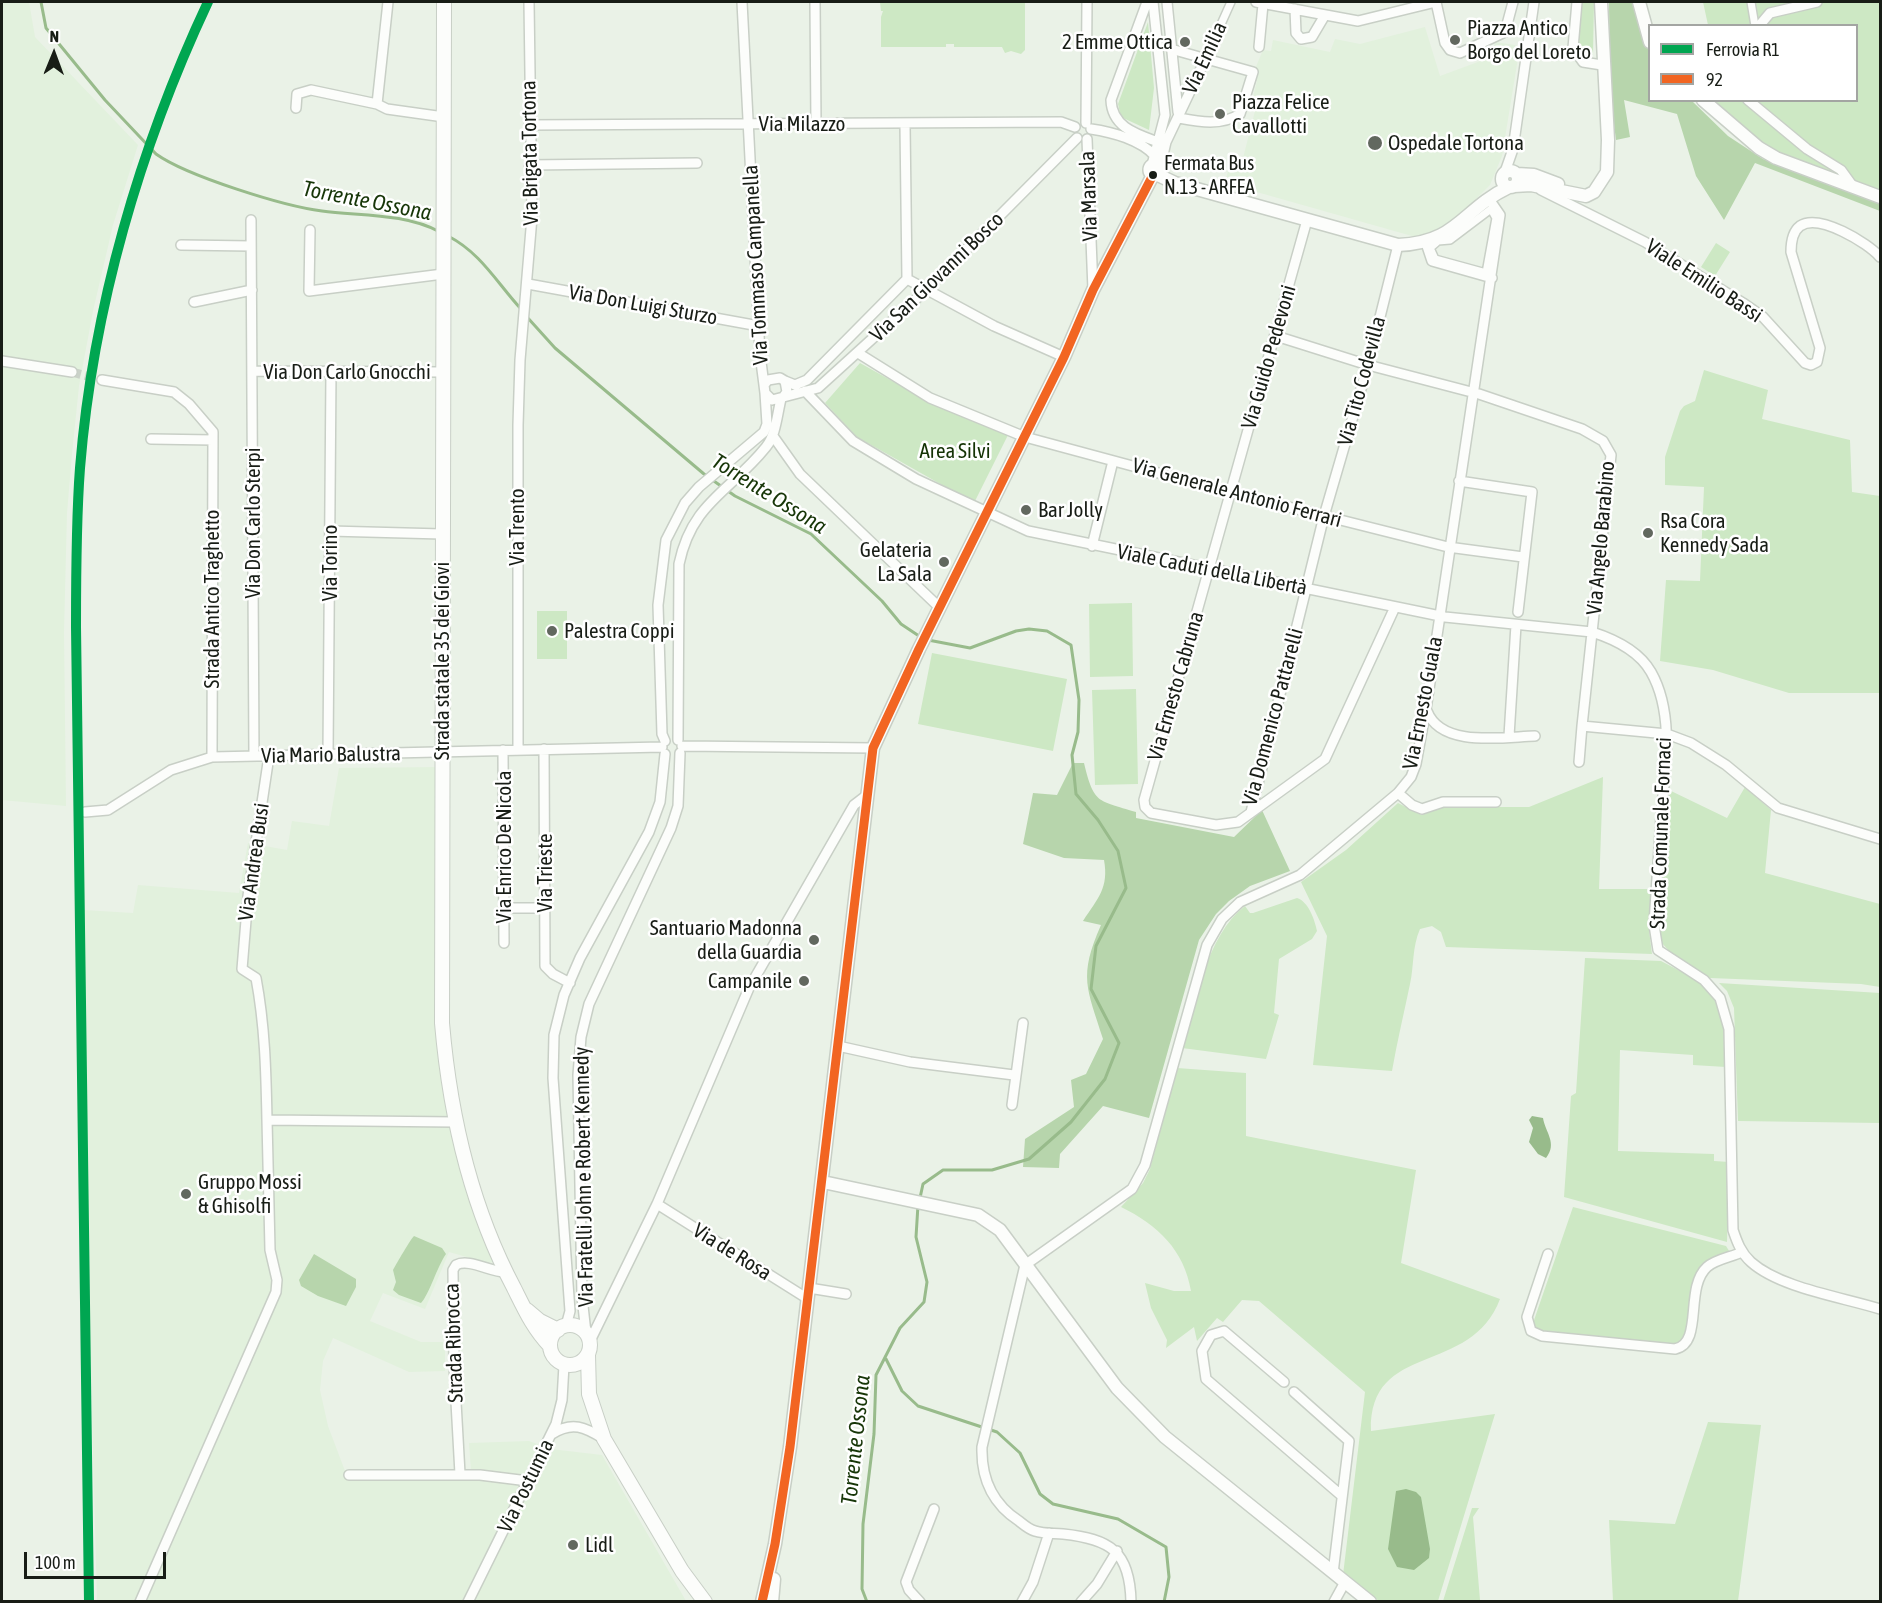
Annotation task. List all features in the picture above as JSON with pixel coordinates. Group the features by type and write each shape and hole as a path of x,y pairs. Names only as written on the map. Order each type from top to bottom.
{"main road":[{"name":"Strada statale 35 dei Giovi","path":"444,2 442,1023 454,1122 472,1189 505,1272 534,1329 550,1346"},
{"name":"Strada statale 35 dei Giovi","path":"523,1306 540,1321 562,1328"},
{"path":"589,1394 567,1365 554,1358 550,1346 562,1328 577,1326 588,1337 589,1394 604,1439 682,1571 705,1602"},
{"path":"567,1365 578,1364 588,1355"},
{"path":"682,1571 694,1602"}],"street":[{"path":"377,104 388,2"},
{"name":"Via Brigata Tortona","path":"525,304 532,217 529,2"},
{"name":"Via Tommaso Campanella","path":"742,2 759,326 765,389"},
{"path":"815,2 816,124"},
{"name":"Via Marsala","path":"1087,2 1088,126"},
{"path":"1148,2 1111,100 1116,120 1158,142"},
{"path":"762,1602 775,1544 790,1447 873,748 939,607 988,514 1064,357 1093,290 1155,168 1158,142 1165,116 1153,2"},
{"path":"1167,2 1178,117"},
{"name":"Via Emilia","path":"1155,168 1232,2"},
{"path":"1396,12 1399,2"},
{"path":"1260,47 1260,3 1281,4 1295,9 1358,21 1436,2 1445,43 1450,50 1460,53 1505,32 1513,2"},
{"path":"1491,201 1496,218 1486,273 1436,259 1430,248 1438,242 1450,240 1491,201 1510,178 1534,2"},
{"path":"1577,2 1573,48 1582,62 1602,65"},
{"path":"1510,178 1531,185 1586,196 1598,187 1607,172 1601,2"},
{"path":"1639,2 1648,35"},
{"path":"1751,2 1756,24"},
{"path":"1759,24 1770,13 1817,2"},
{"path":"1295,9 1296,33 1301,39 1312,37 1325,15"},
{"path":"1165,116 1171,109 1178,117 1199,123 1226,120 1240,114 1252,72 1171,49"},
{"path":"296,108 297,94 311,90 377,104 387,109 444,117"},
{"path":"1705,102 1759,148 1854,189 1881,197"},
{"path":"1750,102 1776,126 1841,170 1854,189"},
{"name":"Via Milazzo","path":"529,124 905,125 1061,122 1075,127"},
{"path":"905,125 907,279 1064,357"},
{"path":"1082,139 1088,126"},
{"path":"1075,127 1088,126 1149,149 1155,168 1175,183 1398,245 1421,244 1455,228 1491,201"},
{"name":"Via Marsala","path":"1075,127 1082,139 1093,290"},
{"name":"Via San Giovanni Bosco","path":"783,398 818,388 926,290 1082,139"},
{"path":"530,165 697,163"},
{"path":"1510,178 1534,175 1575,188 1598,187"},
{"name":"Viale Emilio Bassi","path":"1531,185 1645,242 1743,303 1764,317 1805,363 1816,362 1820,348 1791,252 1792,237 1800,226 1810,223 1823,224 1857,238 1872,247 1881,257"},
{"name":"Via Ernesto Guala","path":"1025,1265 1132,1189 1145,1165 1206,945 1222,919 1240,902 1300,874 1398,793 1411,777 1416,764 1426,709 1448,547 1492,278 1500,215 1491,201"},
{"name":"Via Don Carlo Sterpi","path":"251,220 254,756"},
{"name":"Via Guido Pedevoni","path":"1229,492 1276,336 1307,220"},
{"path":"310,230 309,291 443,274"},
{"path":"1421,244 1432,261 1492,278"},
{"path":"181,245 251,246"},
{"name":"Via Tito Codevilla","path":"1324,516 1368,365 1398,245"},
{"name":"Via San Giovanni Bosco","path":"785,381 802,384 807,380 907,279"},
{"name":"Via Don Luigi Sturzo","path":"528,284 759,326"},
{"path":"194,302 252,290"},
{"name":"Via Trento","path":"518,750 517,481 525,304"},
{"name":"Via Angelo Barabino","path":"1276,336 1368,365 1472,392 1582,429 1603,441 1611,455 1579,762"},
{"name":"Via Generale Antonio Ferrari","path":"858,353 930,398 1025,437 1229,492 1448,547 1523,557"},
{"path":"2,360 72,372"},
{"name":"Via Don Carlo Gnocchi","path":"252,371 443,372"},
{"name":"Via Torino","path":"328,754 331,371"},
{"path":"783,398 772,400 765,389 774,377 785,381"},
{"path":"102,380 174,392 189,404 213,432 213,440 151,439"},
{"name":"Via Fratelli John e Robert Kennedy","path":"588,1337 582,1285 578,1075 581,1037 593,995 671,828 678,806 680,746 678,606 679,564 684,541 699,515 714,497 766,447 773,436 783,398 787,392 785,381"},
{"name":"Via Fratelli John e Robert Kennedy","path":"562,1328 570,1311 553,1078 554,1035 570,983 649,832 660,801 664,747 658,605 666,540 686,503 699,487 764,432 767,424 765,389"},
{"name":"Viale Caduti della Libertà","path":"805,392 853,441 916,479 1028,531 1439,616"},
{"path":"773,436 800,474 939,607"},
{"name":"Strada Antico Traghetto","path":"212,758 213,440"},
{"path":"1092,546 1113,461"},
{"path":"1459,480 1532,492 1518,612"},
{"name":"Via Ernesto Cabruna","path":"1216,825 1151,813 1145,807 1144,800 1229,492"},
{"name":"Via Domenico Pattarelli","path":"1216,825 1238,822 1251,812 1324,516"},
{"path":"330,531 442,534"},
{"path":"658,605 678,606"},
{"path":"1251,812 1324,759 1395,607"},
{"name":"Strada Comunale Fornaci","path":"1439,616 1592,632 1611,638 1635,654 1651,672 1661,699 1666,734 1654,926 1658,950 1704,980 1720,998 1729,1029 1732,1230 1742,1252"},
{"path":"1509,736 1516,625"},
{"path":"661,685 679,684"},
{"path":"1426,709 1431,720 1454,734 1467,737 1535,736"},
{"path":"1582,726 1666,734 1691,743 1726,765 1778,808 1800,817 1881,839"},
{"path":"680,746 673,758 664,747 672,738 680,746 873,748"},
{"name":"Via Mario Balustra","path":"85,812 108,810 171,770 212,758 664,747"},
{"name":"Via Trieste","path":"544,749 545,966 553,974 570,983"},
{"name":"Via Enrico De Nicola","path":"503,750 504,943"},
{"name":"Via Andrea Busi","path":"267,1120 266,1045 262,1006 256,978 242,969 248,896 269,756"},
{"path":"1398,793 1412,806 1422,809 1443,802 1496,802"},
{"path":"588,1337 657,1204 728,1042 749,988 854,805 867,795"},
{"path":"504,908 545,908"},
{"path":"1012,1105 1014,1075 1023,1023"},
{"path":"838,1046 910,1062 1014,1075"},
{"path":"140,1602 276,1292 278,1280 270,1250 267,1120 454,1122"},
{"path":"823,1182 946,1207 978,1215 992,1223 1000,1230 1117,1388 1165,1437 1370,1602"},
{"name":"Via de Rosa","path":"657,1204 808,1293"},
{"path":"1548,1254 1527,1317 1531,1332 1542,1336 1675,1348 1683,1346 1691,1337 1694,1296 1702,1273 1712,1264 1742,1252 1751,1262 1771,1275 1881,1309"},
{"name":"Strada Ribrocca","path":"460,1474 454,1366 453,1270 456,1265 465,1262 492,1271 505,1272"},
{"path":"1025,1265 982,1448 982,1464 986,1482 1002,1510 1034,1531 1104,1542 1117,1551 1131,1581 1131,1602"},
{"path":"808,1293 846,1294"},
{"path":"586,1318 594,1319 604,1310"},
{"path":"1284,1382 1224,1331 1211,1335 1202,1351 1206,1379 1342,1496"},
{"name":"Via Postumia","path":"468,1602 550,1436 562,1400 567,1365"},
{"path":"1294,1392 1349,1441 1333,1573"},
{"path":"550,1436 561,1428 579,1426 604,1439"},
{"path":"349,1475 460,1474 507,1476 528,1481"},
{"path":"920,1602 909,1590 906,1582 934,1509"},
{"path":"1022,1602 1033,1582 1049,1533"},
{"path":"772,1602 775,1544"},
{"path":"1080,1602 1097,1584 1117,1551"},
{"path":"1334,1602 1345,1582"}],"shaded area":[{"path":"2,2 29,2 35,37 138,145 113,225 79,386 67,513 64,632 66,806 2,800"},
{"path":"1609,2 1635,2 1639,25 1648,49 1648,102 1693,102 1728,136 1763,159 1880,204 1880,211 1755,163 1724,220 1696,176 1677,114 1624,100 1630,137 1616,140 1610,94"},
{"name":"Ospedale Tortona","path":"1425,27 1440,76 1486,59 1492,60 1495,42 1515,45 1519,52 1502,156 1490,185 1455,220 1419,238 1225,183 1229,167 1238,169 1243,158 1255,111 1250,109 1257,81 1253,79 1255,69 1263,50 1271,51 1273,40 1330,52 1335,39 1360,44"},
{"path":"1073,763 1084,763 1091,786 1099,798 1136,812 1136,818 1234,837 1262,810 1290,871 1250,886 1229,901 1216,914 1199,940 1149,1118 1103,1106 1060,1154 1059,1168 1023,1167 1025,1139 1074,1107 1071,1080 1086,1074 1103,1039 1087,982 1089,958 1101,925 1083,921 1104,886 1104,860 1064,858 1023,844 1033,793 1057,795"},
{"path":"441,767 449,1086 502,1264 449,1252 425,1309 383,1293 370,1321 421,1342 445,1342 445,1371 409,1372 333,1338 323,1361 320,1390 328,1426 345,1471 471,1471 469,1443 529,1441 551,1449 602,1455 686,1601 97,1601 89,1304 84,910 133,913 138,885 239,893 248,843 287,850 292,821 329,826 339,768"},
{"path":"1532,1116 1543,1118 1550,1138 1551,1147 1546,1158 1538,1154 1529,1142 1533,1128 1529,1120"},
{"path":"414,1236 442,1248 446,1254 421,1303 399,1295 393,1290 396,1282 393,1270"},
{"path":"314,1254 356,1279 356,1287 346,1306 318,1296 301,1286 299,1280"},
{"path":"1406,1489 1416,1492 1421,1497 1430,1549 1429,1558 1414,1570 1397,1567 1388,1549 1396,1491"}],"green space":[{"path":"880,2 1025,2 1025,50 1021,54 1011,51 1005,53 1002,47 954,47 954,44 946,44 946,47 881,47 883,11 881,11"},
{"path":"1580,2 1594,2 1593,55 1583,55 1575,46"},
{"path":"1703,2 1880,2 1880,191 1774,151 1756,141 1710,102 1858,102 1858,24 1708,24"},
{"path":"1148,22 1154,88 1149,130 1121,117 1118,104"},
{"path":"1716,243 1730,252 1715,276 1701,267"},
{"name":"Area Silvi","path":"860,363 928,401 1008,435 974,503 857,437 825,403"},
{"path":"1704,370 1768,390 1762,419 1850,440 1852,492 1880,496 1880,693 1789,693 1713,670 1660,661 1666,580 1700,581 1704,487 1665,485 1665,457 1680,411 1684,406 1695,401"},
{"path":"1132,603 1133,676 1090,677 1089,604"},
{"path":"537,611 567,611 567,659 537,659"},
{"path":"932,653 1067,679 1053,751 918,724"},
{"path":"1136,689 1138,784 1095,785 1092,690"},
{"path":"1603,777 1599,889 1651,889 1649,930 1652,954 1446,947 1441,932 1432,926 1420,929 1392,1071 1313,1065 1327,936 1301,882 1346,850 1398,803 1422,815 1438,808 1451,807 1529,807"},
{"path":"1745,787 1771,810 1765,873 1880,904 1880,987 1861,984 1710,978 1670,952 1661,942 1659,932 1669,790 1727,818"},
{"path":"1297,898 1308,907 1317,931 1312,939 1279,959 1274,1013 1279,1015 1266,1059 1182,1048 1204,971 1221,934 1232,919 1245,906 1250,913 1253,913"},
{"path":"1585,958 1661,961 1701,982 1718,1000 1725,1024 1726,1067 1693,1065 1693,1055 1620,1050 1618,1151 1714,1154 1714,1161 1729,1162 1727,1242 1564,1197 1571,1096 1576,1093"},
{"path":"1719,983 1880,993 1880,1123 1738,1121 1734,1008 1727,991"},
{"path":"1177,1068 1246,1073 1246,1136 1416,1170 1401,1263 1500,1299 1486,1323 1467,1340 1403,1370 1386,1383 1375,1402 1371,1431 1495,1414 1438,1601 1379,1601 1343,1575 1365,1392 1259,1301 1242,1300 1223,1322 1217,1318 1197,1341 1194,1327 1166,1348 1167,1340 1151,1308 1145,1283 1174,1291 1191,1291 1188,1276 1176,1251 1167,1240 1147,1222 1121,1207 1143,1183 1150,1169"},
{"path":"1573,1207 1726,1246 1731,1254 1706,1263 1687,1337 1674,1346 1539,1333 1532,1326"},
{"path":"1708,1422 1761,1425 1738,1601 1613,1601 1609,1520 1675,1524"},
{"path":"1472,1508 1479,1508 1473,1517 1480,1600 1443,1601"}],"waterway":[{"name":"Torrente Ossona","path":"41,2 46,28 105,100 156,154 170,163 236,189 284,203 322,211 397,218 440,232"},
{"name":"Torrente Ossona","path":"448,236 470,251 521,309"},
{"name":"Torrente Ossona","path":"527,317 555,348 704,474 735,496 811,534 882,601 901,624 922,638"},
{"name":"Torrente Ossona","path":"920,1198 923,1184 943,1170 992,1170 1029,1159 1071,1122 1105,1079 1119,1043 1091,989 1096,946 1126,888 1118,851 1098,820 1076,794 1072,755 1078,732 1079,700 1071,645 1047,631 1029,629 1016,631 970,648 928,640"},
{"name":"Torrente Ossona","path":"867,1602 862,1589 863,1524 874,1434 876,1375 900,1328 924,1302 927,1282 916,1237 918,1205"},
{"path":"886,1359 902,1391 918,1406 997,1432 1020,1453 1040,1494 1053,1504 1118,1519 1166,1547 1169,1577 1164,1602"}],"tunnel":[{"path":"72,372 102,380"}],"rail line":[{"name":"R1","path":"89,1602 76,627 80,468 86,408 96,348 123,229 161,113 208,2"}],"transit line":[{"name":"92","path":"762,1602 775,1544 790,1447 873,748 919,649 1064,357 1093,290 1153,175"}],"place":[{"name":"Piazza Antico Borgo del Loreto","path":"1455,40"},
{"name":"2 Emme Ottica","path":"1185,42"},
{"name":"Piazza Felice Cavallotti","path":"1220,114"},
{"name":"Ospedale Tortona","path":"1375,143"},
{"name":"Fermata Bus N.13 - ARFEA","path":"1153,175"},
{"name":"Bar Jolly","path":"1026,510"},
{"name":"Rsa Cora Kennedy Sada","path":"1648,533"},
{"name":"Gelateria La Sala","path":"944,562"},
{"name":"Palestra Coppi","path":"552,631"},
{"name":"Santuario Madonna della Guardia","path":"814,940"},
{"name":"Campanile","path":"804,981"},
{"name":"Gruppo Mossi & Ghisolfi","path":"186,1194"},
{"name":"Lidl","path":"573,1545"}]}
